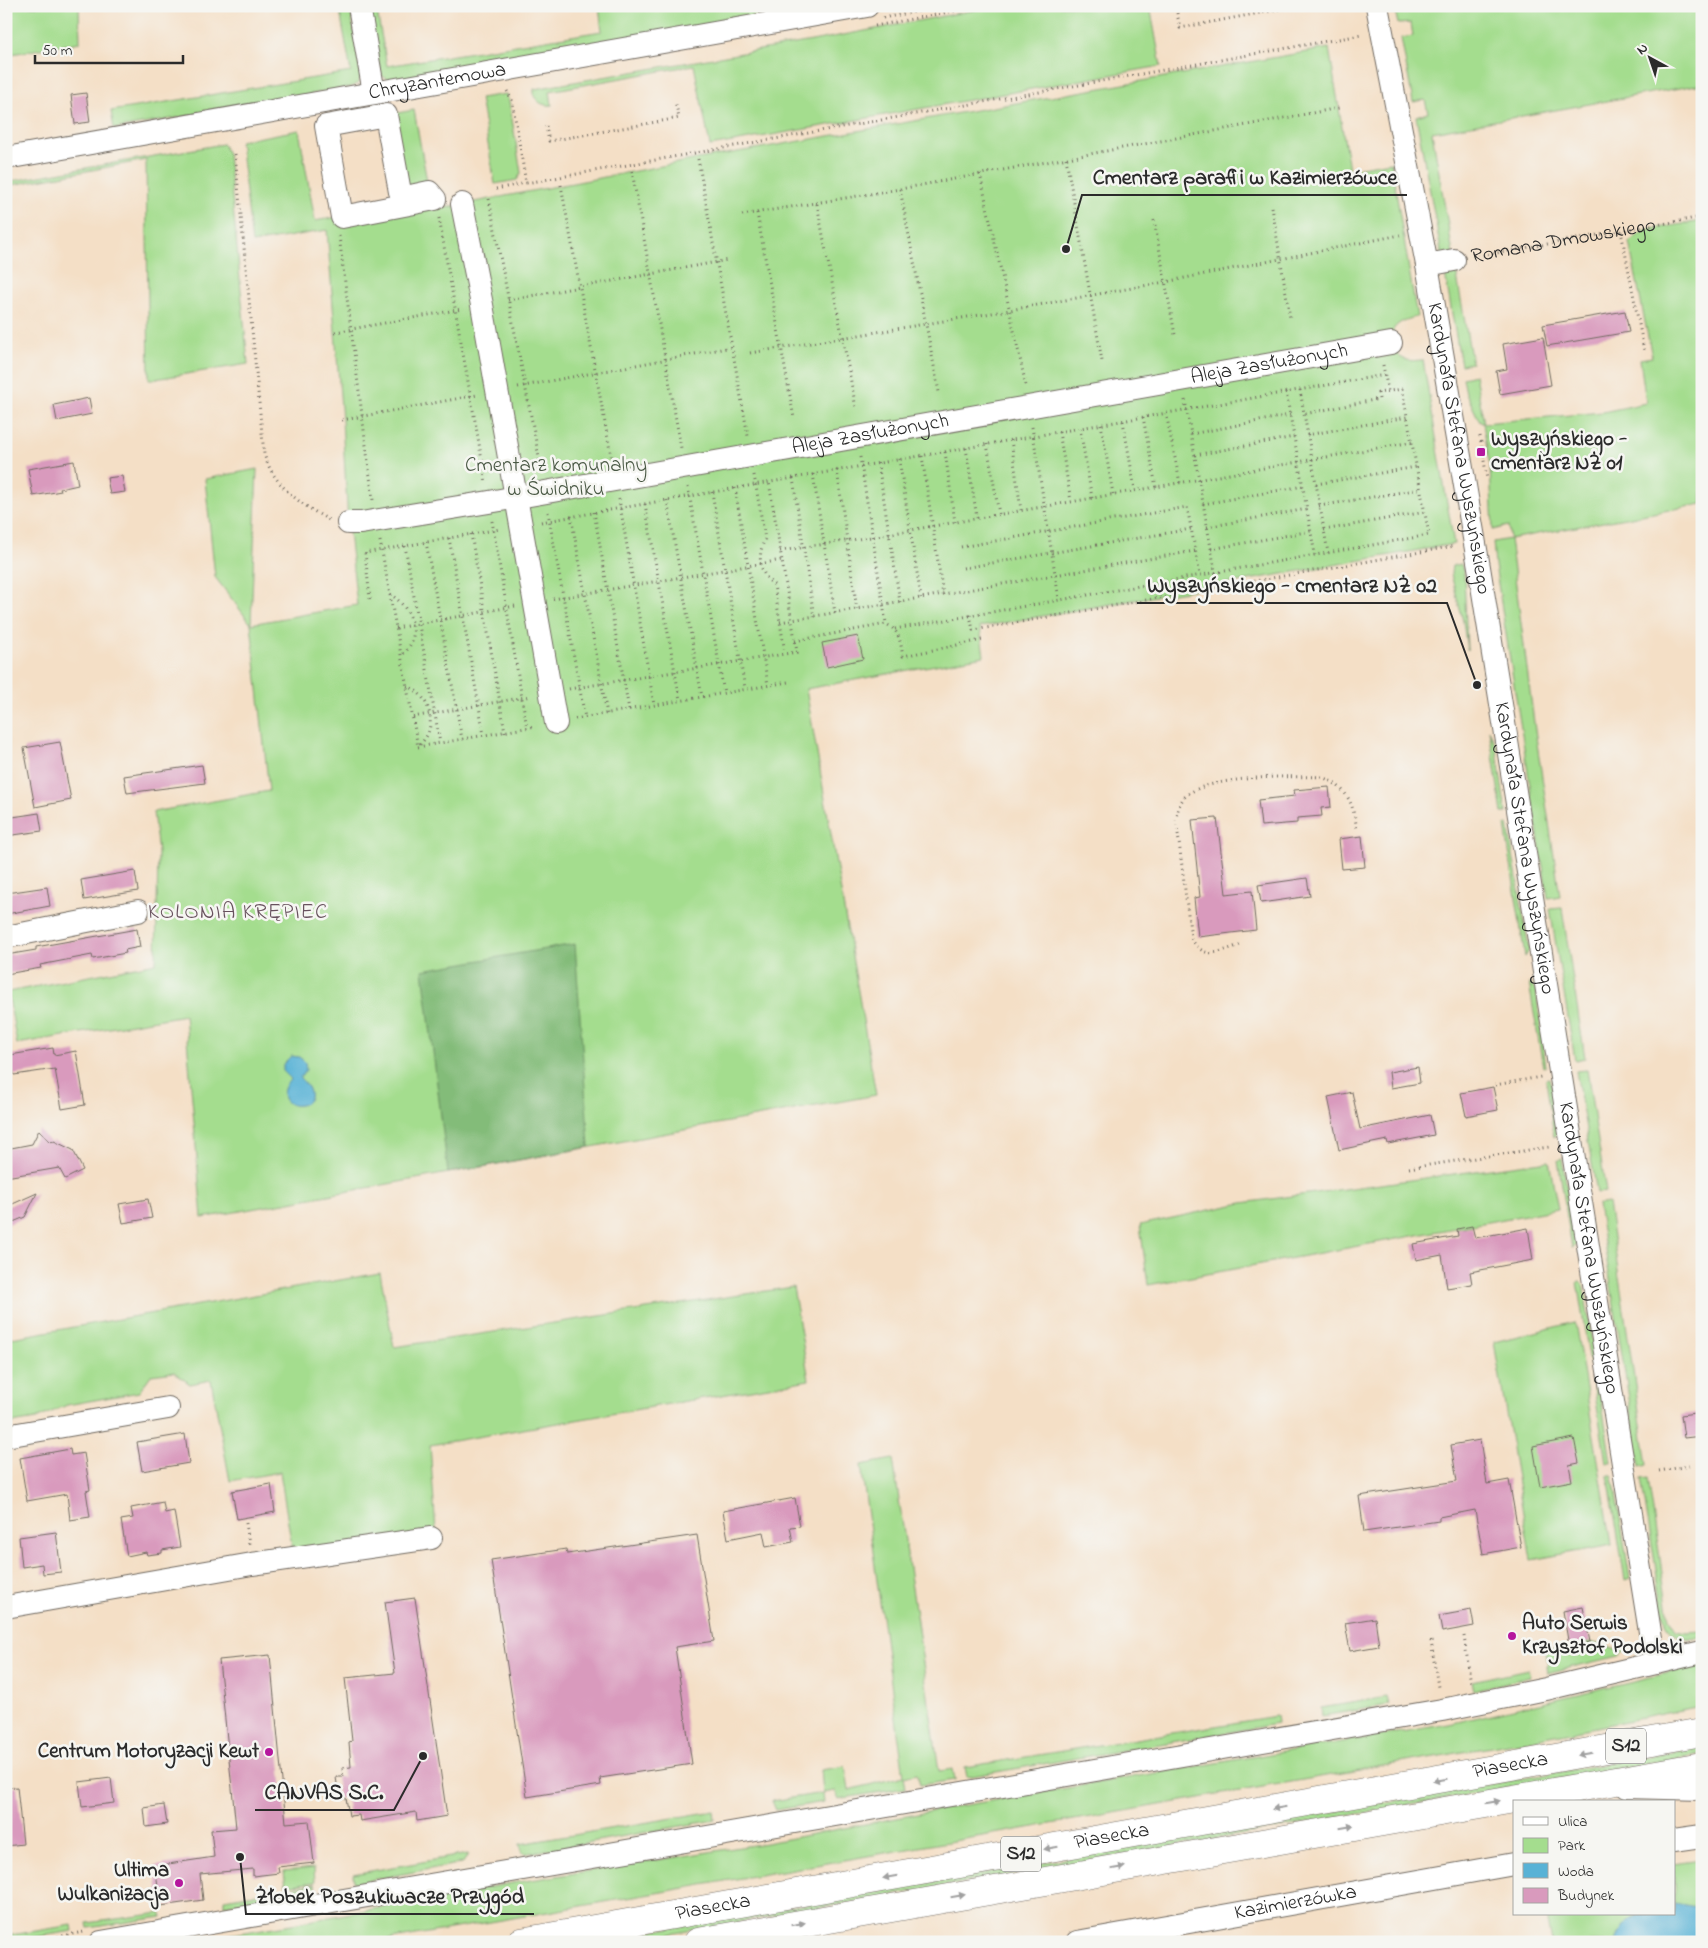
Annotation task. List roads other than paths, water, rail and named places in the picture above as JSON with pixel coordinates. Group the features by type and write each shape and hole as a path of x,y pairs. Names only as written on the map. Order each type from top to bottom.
{"highway":[{"name":"Piasecka","path":"521,1942 1702,1732"},
{"name":"Piasecka","path":"698,1942 1702,1766"}],"street":[{"path":"358,6 374,93"},
{"name":"Chryzantemowa","path":"6,158 827,10 867,6"},
{"name":"Kardynała Stefana Wyszyńskiego","path":"1377,6 1427,264 1479,567 1655,1663"},
{"path":"386,115 400,192 406,197 429,192 435,199 342,216 326,126 386,115"},
{"path":"462,204 498,391 556,723"},
{"name":"Romana Dmowskiego","path":"1427,264 1454,260"},
{"name":"Aleja Zasłużonych","path":"348,523 489,502 1386,344"},
{"path":"6,937 138,911"},
{"path":"6,1436 168,1408"},
{"path":"6,1607 252,1564 431,1538"},
{"path":"101,1942 1442,1710 1702,1652"},
{"path":"1586,1786 1702,1789"},
{"path":"1676,1840 1702,1836"},
{"name":"Kazimierzówka","path":"1077,1942 1513,1864"}],"water":[{"path":"291,1056 299,1057 305,1062 306,1070 300,1078 308,1088 310,1096 307,1102 301,1105 288,1103 284,1098 284,1088 291,1079 283,1071 283,1064"},
{"path":"1676,1903 1702,1908 1702,1942 1616,1942 1624,1926 1634,1917 1676,1916"}],"place":[{"name":"Cmentarz parafii w Kazimierzówce","path":"1066,249"},
{"name":"Wyszyńskiego - cmentarz NŻ 01","path":"1481,452"},
{"name":"Wyszyńskiego - cmentarz NŻ 02","path":"1477,685"},
{"name":"Auto Serwis Krzysztof Podolski","path":"1512,1636"},
{"name":"Centrum Motoryzacji Kewt","path":"269,1752"},
{"name":"CANVAS S.C.","path":"423,1756"},
{"name":"Żłobek Poszukiwacze Przygód","path":"240,1857"},
{"name":"Ultima Wulkanizacja","path":"179,1883"}],"district":[{"name":"KOLONIA KRĘPIEC","path":"238,913"}],"park label":[{"name":"Cmentarz komunalny w Świdniku","path":"556,478"}]}
